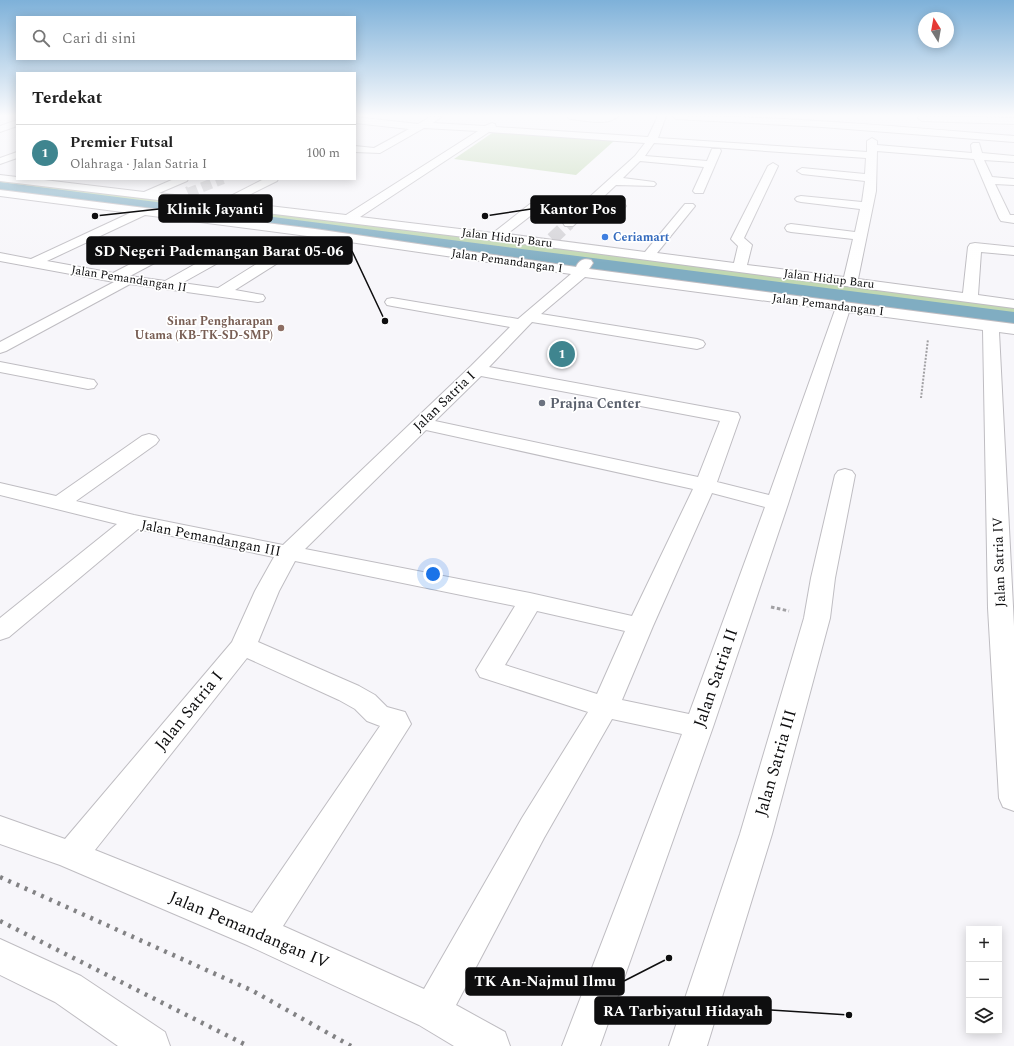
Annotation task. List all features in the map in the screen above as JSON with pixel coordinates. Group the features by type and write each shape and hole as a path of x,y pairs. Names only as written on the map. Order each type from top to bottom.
{"street":[{"path":"349,219 434,165"},
{"path":"583,229 567,225 630,165"},
{"path":"699,191 710,165"},
{"path":"850,282 870,191 869,178 871,165"},
{"path":"982,165 1005,218 1014,219"},
{"path":"740,267 745,245 737,239 773,166"},
{"path":"802,171 869,178"},
{"name":"Jalan Hidup Baru","path":"0,178 16,179"},
{"name":"Jalan Hidup Baru","path":"24,180 495,237 550,241 598,250 740,267 1014,304"},
{"path":"147,194 181,180"},
{"path":"223,204 271,180"},
{"path":"988,180 1014,182"},
{"path":"613,181 650,184"},
{"path":"106,190 126,182"},
{"path":"584,191 638,194"},
{"name":"Jalan Pemandangan I","path":"0,192 583,269 843,307 1014,329"},
{"path":"177,198 188,193"},
{"path":"0,206 24,196"},
{"path":"246,207 263,198"},
{"path":"801,199 866,206"},
{"path":"273,210 290,200"},
{"path":"549,201 620,206"},
{"path":"998,203 1014,204"},
{"path":"305,214 319,206"},
{"path":"648,256 689,206"},
{"path":"495,237 534,207"},
{"path":"33,263 144,211"},
{"path":"466,233 479,223"},
{"path":"791,228 860,236"},
{"path":"0,348 122,279 176,246"},
{"path":"168,285 236,247"},
{"path":"964,297 974,247 1014,252"},
{"path":"222,292 276,258 299,248"},
{"name":"Jalan Satria I","path":"71,856 243,646 267,591 288,553 477,370 525,320 583,269 598,250"},
{"name":"Jalan Pemandangan II","path":"0,257 122,279 258,298"},
{"path":"960,279 964,297"},
{"path":"392,302 697,344"},
{"name":"Jalan Satria II","path":"581,1046 699,727 777,504 843,307"},
{"name":"Jalan Satria IV","path":"991,326 1000,608 1014,798"},
{"path":"0,367 88,384"},
{"path":"432,1012 533,828 605,707 640,626 705,485 731,417 477,370"},
{"path":"421,424 705,485 777,504"},
{"path":"60,503 149,440"},
{"name":"Jalan Satria III","path":"688,1046 756,834 817,618 823,578 846,475"},
{"name":"Jalan Pemandangan III","path":"0,488 134,522 288,553"},
{"name":"Jalan Pemandangan III","path":"0,631 134,522"},
{"path":"288,553 530,601 640,626"},
{"path":"530,601 489,670 605,707 699,727"},
{"path":"243,646 348,693 365,702 377,714 395,720 397,724 259,932"},
{"name":"Jalan Pemandangan IV","path":"0,830 71,856 259,932 432,1012 491,1046"},
{"path":"0,956 68,988 151,1046"}],"path":[{"path":"921,398 929,318"},
{"path":"743,600 817,618"}],"green space":[{"path":"498,165 587,165 576,175"},
{"path":"0,178 1014,303 1014,319 0,187"}],"waterway":[{"path":"0,187 1014,319"}],"tunnel":[{"path":"190,192 188,193 220,180"},
{"path":"552,239 569,223"}],"railway":[{"path":"0,877 253,991 351,1046"},
{"path":"0,921 248,1046"}],"place":[{"name":"Klinik Jayanti","path":"95,216"},
{"name":"Kantor Pos","path":"485,216"},
{"name":"Ceriamart","path":"605,237"},
{"name":"SD Negeri Pademangan Barat 05-06","path":"385,321"},
{"name":"Sinar Pengharapan Utama (KB-TK-SD-SMP)","path":"281,328"},
{"name":"Premier Futsal","path":"562,354"},
{"name":"Prajna Center","path":"542,403"},
{"name":"TK An-Najmul Ilmu","path":"669,958"},
{"name":"RA Tarbiyatul Hidayah","path":"849,1015"}]}
